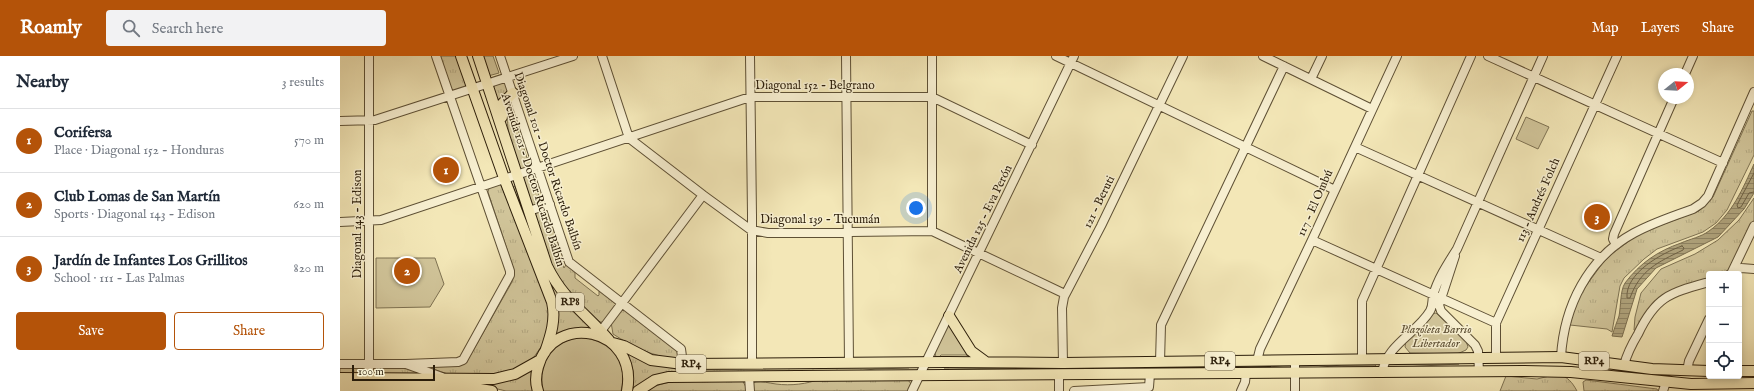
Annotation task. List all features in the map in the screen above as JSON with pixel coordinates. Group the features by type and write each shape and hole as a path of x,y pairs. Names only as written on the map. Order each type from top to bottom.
{"main road":[{"name":"Avenida 101 - Doctor Ricardo Balbín","path":"461,56 504,178 554,309 553,323 536,374 538,391"},
{"name":"Avenida 101 - Doctor Ricardo Balbín","path":"478,56 529,211 542,256 553,279 566,297 611,341 626,362 628,372 627,391"},
{"path":"501,125 502,104 513,93"},
{"path":"949,316 971,351 986,362"},
{"name":"RP4","path":"340,387 444,378 502,378 523,371 542,356 554,342 566,335 580,333 593,334 651,360 683,364 925,362 1063,363 1561,357 1624,365 1687,371 1706,371"},
{"path":"1742,371 1754,371"},
{"name":"RP4","path":"638,391 655,380 668,377 919,374 1571,372 1665,387 1754,383"},
{"name":"RP4","path":"340,378 369,385 462,386 492,391"}],"street":[{"name":"Diagonal 143 - Edison","path":"369,56 369,385"},
{"path":"340,364 406,364 458,362 463,360 510,275 510,271 436,56"},
{"name":"Diagonal 101 - Doctor Ricardo Balbín","path":"500,56 569,262 681,350 683,364"},
{"path":"340,121 369,122 573,56"},
{"path":"602,56 630,138"},
{"path":"750,56 752,363"},
{"path":"846,56 849,363"},
{"path":"932,56 932,230"},
{"path":"1056,56 1072,60 1159,106 1335,190"},
{"name":"121 - Beruti","path":"1063,363 1062,308 1065,294 1101,226 1183,56"},
{"path":"1263,56 1372,108"},
{"path":"1311,79 1322,56"},
{"name":"117 - El Ombú","path":"1257,361 1260,349 1397,56"},
{"path":"1362,359 1362,301 1471,56"},
{"path":"1488,56 1723,163"},
{"path":"1382,373 1386,359 1432,309 1453,267 1457,249 1543,56"},
{"name":"113 - Andrés Folch","path":"1496,358 1496,323 1617,56"},
{"path":"1688,68 1693,56"},
{"name":"Avenida 125 - Eva Perón","path":"912,391 1072,60"},
{"path":"1160,362 1161,325 1284,66"},
{"path":"1561,357 1563,337 1572,303 1584,281 1601,258 1616,245 1644,228 1693,209 1702,203 1711,191 1754,92"},
{"name":"Diagonal 152 - Belgrano","path":"340,222 381,220 750,97 932,97 1032,145"},
{"path":"1616,245 1613,239 1614,234 1671,104"},
{"name":"Diagonal 139 - Tucumán","path":"630,138 751,230 768,234 932,230 1065,294"},
{"path":"1355,147 1601,258"},
{"path":"601,331 703,195"},
{"path":"529,211 550,204"},
{"path":"1732,271 1754,226"},
{"path":"1312,240 1496,323"},
{"path":"1735,271 1740,268 1754,269"},
{"path":"1624,365 1627,355 1646,317 1657,303 1679,291 1706,283"},
{"path":"1437,297 1438,305 1441,311 1475,345 1479,358 1479,372"},
{"path":"1687,371 1689,361 1706,325"},
{"path":"1295,391 1296,360"},
{"path":"406,364 444,378"},
{"path":"1241,391 1245,382 1246,373"},
{"path":"1059,374 1059,391"},
{"path":"1074,391 1149,388 1150,374"},
{"path":"749,377 750,391"}],"green space":[{"path":"439,56 458,56 468,86 453,91 451,89"},
{"path":"481,56 493,56 499,73 488,76"},
{"path":"506,83 509,90 499,104 493,88 495,85"},
{"path":"510,99 515,104 511,108 527,158 532,157 531,168 521,169 515,156 507,123 508,105"},
{"path":"1752,111 1754,111 1754,155 1727,210 1716,223 1703,232 1657,249 1624,278 1620,286 1612,332 1607,329 1570,325 1574,309 1583,290 1602,264 1613,253 1640,233 1699,211 1713,197"},
{"path":"1526,117 1549,127 1538,149 1516,139"},
{"path":"533,174 540,183 536,187 547,219 550,215 559,243 556,248 564,268 567,263 575,271 575,278 598,296 599,290 615,303 616,306 604,322 600,322 596,319 568,293 550,263 539,235 521,177"},
{"path":"502,183 552,314 543,344 534,357 519,368 495,374 448,374 423,366 466,360 470,356 512,282 514,273 513,267 488,192 489,188"},
{"path":"515,186 540,258 595,331 552,340 557,322 540,262 513,187"},
{"path":"1754,198 1754,220 1731,268 1728,271 1706,271 1706,281 1669,292 1636,331 1634,330 1635,317 1641,293 1661,269 1695,254 1718,240 1739,220"},
{"path":"376,258 435,258 444,284 430,307 376,308"},
{"path":"623,309 678,352 679,356 676,359 651,353 635,347 613,334 611,322 620,310"},
{"name":"Plazoleta Barrio Libertador","path":"1436,313 1466,341 1468,347 1466,350 1457,354 1410,353 1405,347 1406,340 1432,314"},
{"path":"950,324 970,354 969,356 941,355 936,357 935,353 948,325"},
{"path":"581,337 601,343 615,354 620,361 622,370 623,380 621,391 543,391 543,371 545,362 549,355 554,348 562,343"},
{"path":"623,351 645,362 676,369 907,366 909,368 858,371 676,373 637,386 632,391 633,370 627,356"},
{"path":"1386,364 1459,364 1385,368"},
{"path":"1261,365 1287,368 944,369"},
{"path":"1341,365 1376,366 1374,368 1314,368"},
{"path":"340,368 363,368 367,370 367,372 364,375 340,375"},
{"path":"379,368 408,368 424,374 379,375 375,373 375,370"},
{"path":"533,369 534,391 506,391 481,385 379,381 480,381"},
{"path":"1558,374 1569,380 1577,391 1500,391 1506,376 1537,379"},
{"path":"820,379 908,380 912,385 909,391 752,391 752,385 755,382 793,385"},
{"path":"742,380 746,387 746,391 647,391 655,386 679,381"},
{"path":"1586,380 1657,389 1658,391 1584,391 1583,382"}],"water":[{"path":"1754,164 1754,193 1744,209 1718,237 1656,268 1637,289 1622,337 1612,336 1619,316 1621,294 1625,283 1637,269 1650,258 1673,246 1703,235 1717,225 1736,200"}],"place":[{"name":"Corifersa","path":"446,170"},
{"name":"Jardín de Infantes Los Grillitos","path":"1597,217"},
{"name":"Club Lomas de San Martín","path":"407,271"}]}
